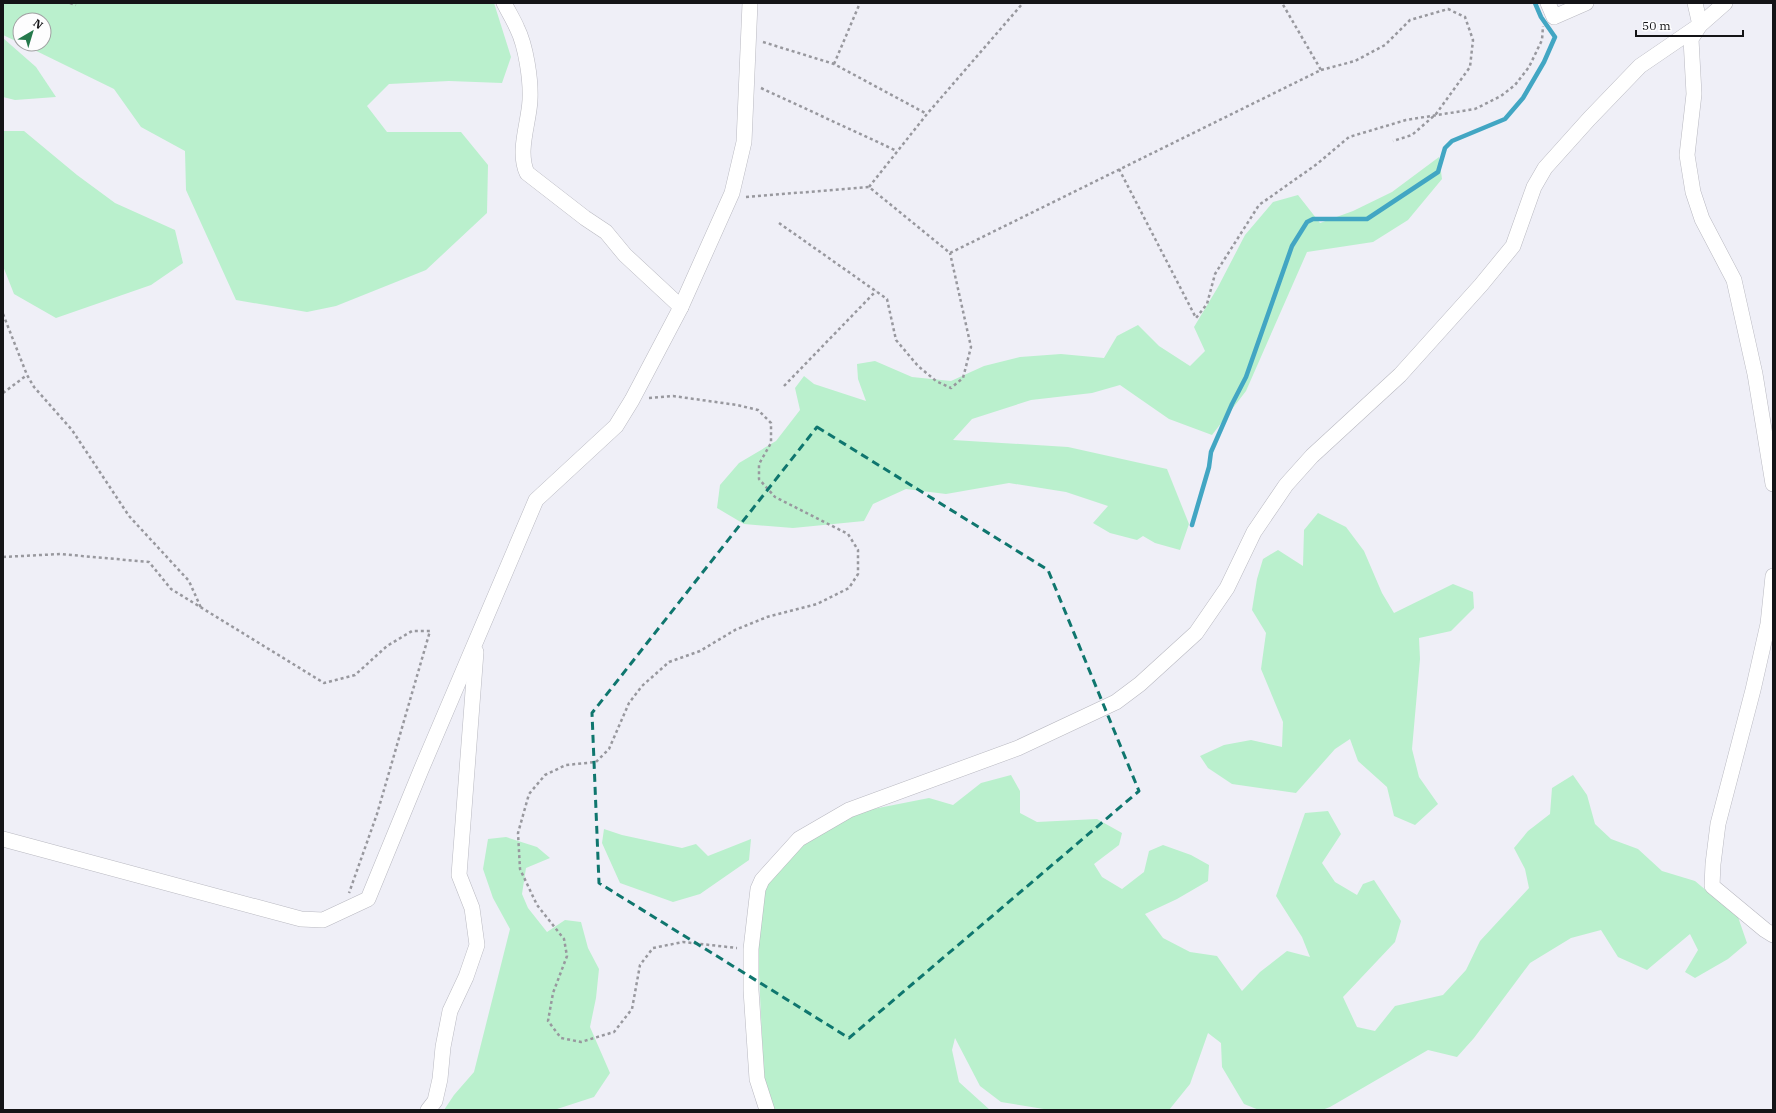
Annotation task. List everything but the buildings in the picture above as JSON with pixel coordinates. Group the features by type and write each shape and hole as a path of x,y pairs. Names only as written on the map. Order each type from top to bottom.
{"street":[{"path":"504,3 518,29 527,64 530,99 523,152 524,166 527,173 585,218 606,232 625,255 681,306"},
{"path":"3,840 301,919 323,920 368,899 536,500 616,426 632,400 681,306 732,193 744,142 750,3"},
{"path":"1548,3 1554,17 1586,3"},
{"path":"1695,3 1700,25 1691,39 1694,94 1687,155 1693,192 1702,219 1734,280 1755,374 1773,484"},
{"path":"767,1110 757,1079 751,990 751,949 758,889 762,880 799,839 849,810 1018,748 1110,705 1140,684 1196,633 1227,588 1254,532 1286,485 1312,456 1400,376 1481,285 1513,246 1534,187 1545,168 1640,66 1700,25 1725,3"},
{"path":"1773,576 1768,624 1718,824 1712,864 1712,886 1773,935"},
{"path":"428,1110 435,1101 440,1079 443,1047 450,1010 466,977 477,945 472,908 459,875 477,639"}],"path":[{"path":"70,3 76,5"},
{"path":"834,64 860,3"},
{"path":"869,186 927,114 1023,3"},
{"path":"1282,3 1322,70"},
{"path":"950,253 1322,70 1355,61 1385,45 1410,20 1448,9 1465,17 1473,40 1470,67 1436,114 1412,135 1393,141"},
{"path":"1119,169 1196,318 1207,304 1215,274 1259,205 1317,164 1349,138 1406,120 1436,114 1476,109 1501,96 1514,85 1529,67 1542,40 1544,24 1554,17"},
{"path":"749,38 834,64 927,114"},
{"path":"747,84 766,90 896,152"},
{"path":"729,198 869,186 950,253 971,347 963,378 951,388 936,381 918,366 896,340 887,299 779,223"},
{"path":"784,386 876,291"},
{"path":"3,314 27,375 34,387 72,430 129,516 189,581 201,608"},
{"path":"3,393 27,375"},
{"path":"632,400 672,396 737,405 758,410 771,423 771,443 759,464 759,479 774,497 848,534 858,550 858,574 848,588 817,604 767,616 735,630 700,651 669,662 642,686 629,703 609,749 596,762 566,765 546,775 529,794 518,833 520,869 537,905 564,940 567,956 553,993 548,1022 561,1038 581,1042 614,1032 632,1009 640,965 653,948 683,942 751,949"},
{"path":"3,557 60,554 149,562 171,589 324,683 355,675 387,646 412,631 430,631 377,814 344,910"}],"highlighted area":[{"path":"817,427 1048,570 1139,791 849,1038 599,883 592,713"}],"green space":[{"path":"3,3 494,3 511,57 502,83 449,81 389,84 367,106 387,132 461,132 488,165 487,213 426,270 336,306 307,312 236,300 186,190 185,151 141,127 114,89 38,52 52,52 52,12 12,12 12,39 3,35"},
{"path":"3,38 12,46 12,52 19,52 36,67 56,97 15,100 3,97"},
{"path":"3,131 24,131 77,175 115,203 175,230 183,263 151,285 56,318 14,294 3,266"},
{"path":"1439,157 1442,179 1408,220 1373,242 1307,252 1246,391 1212,435 1169,419 1120,385 1092,393 1031,400 972,419 953,440 1068,447 1167,469 1189,524 1180,550 1155,543 1143,536 1137,540 1110,533 1093,523 1108,506 1066,492 1009,483 946,494 906,489 873,504 864,521 793,528 744,524 717,508 720,485 739,463 776,441 800,410 795,388 804,376 814,384 866,401 858,379 857,364 875,361 912,377 951,381 984,366 1020,357 1061,354 1104,358 1117,336 1138,325 1159,346 1190,366 1205,351 1194,327 1218,287 1245,235 1273,202 1298,195 1320,223 1353,211 1392,192"},
{"path":"1318,513 1346,527 1364,551 1382,593 1394,613 1453,584 1473,592 1474,608 1451,631 1419,638 1420,659 1412,749 1419,777 1438,804 1415,825 1394,816 1387,787 1358,761 1350,739 1335,749 1296,793 1232,784 1208,768 1200,756 1224,745 1251,740 1282,747 1283,722 1261,669 1266,633 1252,610 1257,579 1263,559 1278,550 1303,566 1304,530"},
{"path":"1011,775 1020,791 1020,813 1037,822 1097,819 1122,833 1119,845 1094,864 1102,877 1122,889 1144,872 1149,851 1163,845 1191,855 1209,865 1208,881 1177,899 1145,914 1163,938 1190,952 1217,956 1242,991 1260,972 1287,951 1310,957 1302,937 1276,896 1305,813 1328,811 1341,834 1322,863 1335,882 1357,895 1363,884 1374,880 1401,921 1395,942 1343,997 1357,1027 1375,1031 1395,1006 1443,995 1466,970 1480,941 1529,888 1525,869 1514,848 1528,831 1550,814 1552,788 1573,775 1587,795 1595,824 1611,839 1638,849 1662,871 1695,881 1738,917 1747,943 1728,959 1695,978 1685,972 1698,950 1690,934 1647,970 1618,957 1601,930 1571,938 1530,963 1474,1038 1457,1057 1428,1050 1330,1107 1322,1110 1259,1110 1244,1104 1222,1067 1221,1043 1208,1033 1190,1084 1169,1110 1050,1110 1001,1102 980,1086 955,1038 952,1050 959,1082 990,1110 773,1110 764,1081 758,953 764,893 767,884 801,845 853,813 929,798 953,805 981,783"},
{"path":"604,829 622,835 682,848 696,844 708,856 751,839 749,860 700,894 673,902 620,883 602,843"},
{"path":"506,837 537,847 550,858 526,868 522,894 528,908 547,932 565,920 581,922 588,948 599,969 596,998 590,1027 610,1073 594,1097 554,1110 444,1110 454,1095 474,1072 510,929 493,898 483,869 488,839"}],"waterway":[{"path":"1192,525 1209,467 1211,452 1232,404 1246,377 1292,246 1307,222 1313,219 1367,219 1438,172 1445,148 1452,141 1505,119 1523,98 1544,62 1555,37 1541,17 1535,3"}]}
